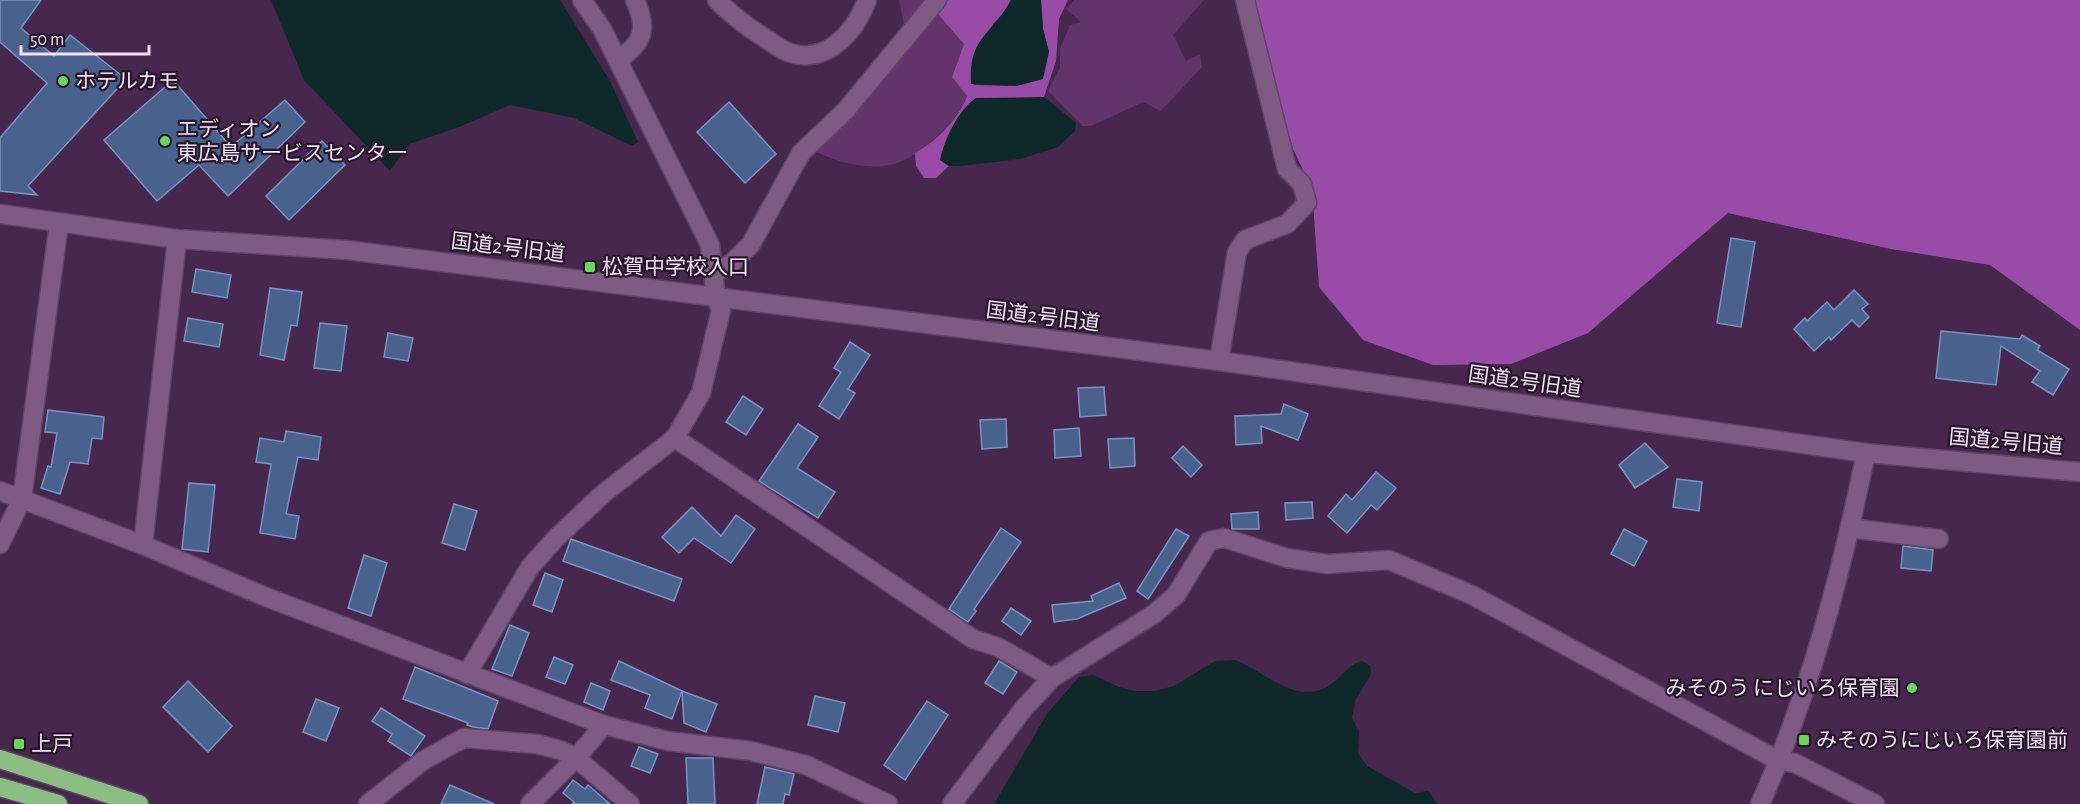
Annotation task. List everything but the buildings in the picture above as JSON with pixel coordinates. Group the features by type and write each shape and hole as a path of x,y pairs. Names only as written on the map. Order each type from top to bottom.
{"highway":[{"path":"0,759 139,804"},
{"path":"0,787 58,804"}],"street":[{"path":"467,674 530,567 556,538 604,493 675,438 701,393 721,310 716,298 710,245 602,29 582,0"},
{"path":"618,60 631,51 642,37 644,18 635,0"},
{"path":"717,0 753,30 788,52 813,56 834,47 855,27 867,0"},
{"path":"714,274 734,262 751,244 801,153 846,110 937,0"},
{"path":"1219,362 1237,252 1245,240 1287,224 1307,204 1302,184 1287,169 1245,0"},
{"name":"国道2号旧道","path":"0,214 177,239 347,250 1219,362 1866,453 2080,472"},
{"path":"0,544 22,499 59,223"},
{"path":"143,545 177,239"},
{"path":"675,438 973,639 998,647 1052,678"},
{"path":"1760,804 1779,761 1827,621 1866,453"},
{"path":"0,491 143,545 266,597 604,724 668,741 752,751 806,765 888,804"},
{"path":"1850,528 1939,539"},
{"path":"952,804 1024,708 1052,678 1154,614 1176,595 1209,541 1224,538 1287,558 1327,564 1389,561 1472,595 1779,761 1795,764 1875,804"},
{"path":"530,804 576,758 604,724"},
{"path":"368,804 424,760 464,738 537,744 576,758 630,804"}],"shaded area":[{"path":"271,0 560,0 610,81 638,142 632,146 574,118 510,105 459,127 409,144 390,171 304,80"},
{"path":"899,0 931,0 904,25"},
{"path":"948,0 1011,0 1004,13 993,24 974,85 1017,86 1049,52 1043,29 1041,0 1068,0 1059,19 1056,61 1044,97 1036,98 940,160 949,166 936,178 924,178 916,166 915,153 931,143 946,129 967,96 952,77 964,44 937,13"},
{"path":"1011,0 1041,0 1043,29 1049,52 1043,79 1017,86 971,84 971,68 977,46"},
{"path":"1074,0 1204,0 1173,35 1186,61 1200,54 1202,67 1161,111 1143,102 1091,126 1083,126 1048,91 1060,68 1060,49 1070,25 1081,22 1066,9"},
{"path":"1251,0 2080,0 2080,330 1990,265 1891,249 1728,213 1588,333 1511,364 1433,365 1363,340 1319,287 1312,189 1293,149"},
{"path":"937,13 964,44 952,77 967,96 956,116 947,126 916,154 884,166 852,164 813,150"},
{"path":"1044,97 1076,123 1075,131 1058,147 1020,159 961,166 949,166 940,160 953,126 963,110 976,98"},
{"path":"1235,660 1289,688 1313,692 1325,688 1356,663 1362,661 1370,666 1371,674 1355,701 1352,718 1359,731 1358,753 1367,766 1415,793 1428,791 1438,804 994,804 1047,714 1079,677 1093,675 1119,687 1135,691 1155,691 1174,686 1215,661"}],"place":[{"name":"ホテルカモ","path":"63,81"},
{"name":"エディオン 東広島サービスセンター","path":"165,141"},
{"name":"松賀中学校入口","path":"590,267"},
{"name":"みそのう にじいろ保育園","path":"1912,688"},
{"name":"みそのうにじいろ保育園前","path":"1804,740"},
{"name":"上戸","path":"19,744"}]}
